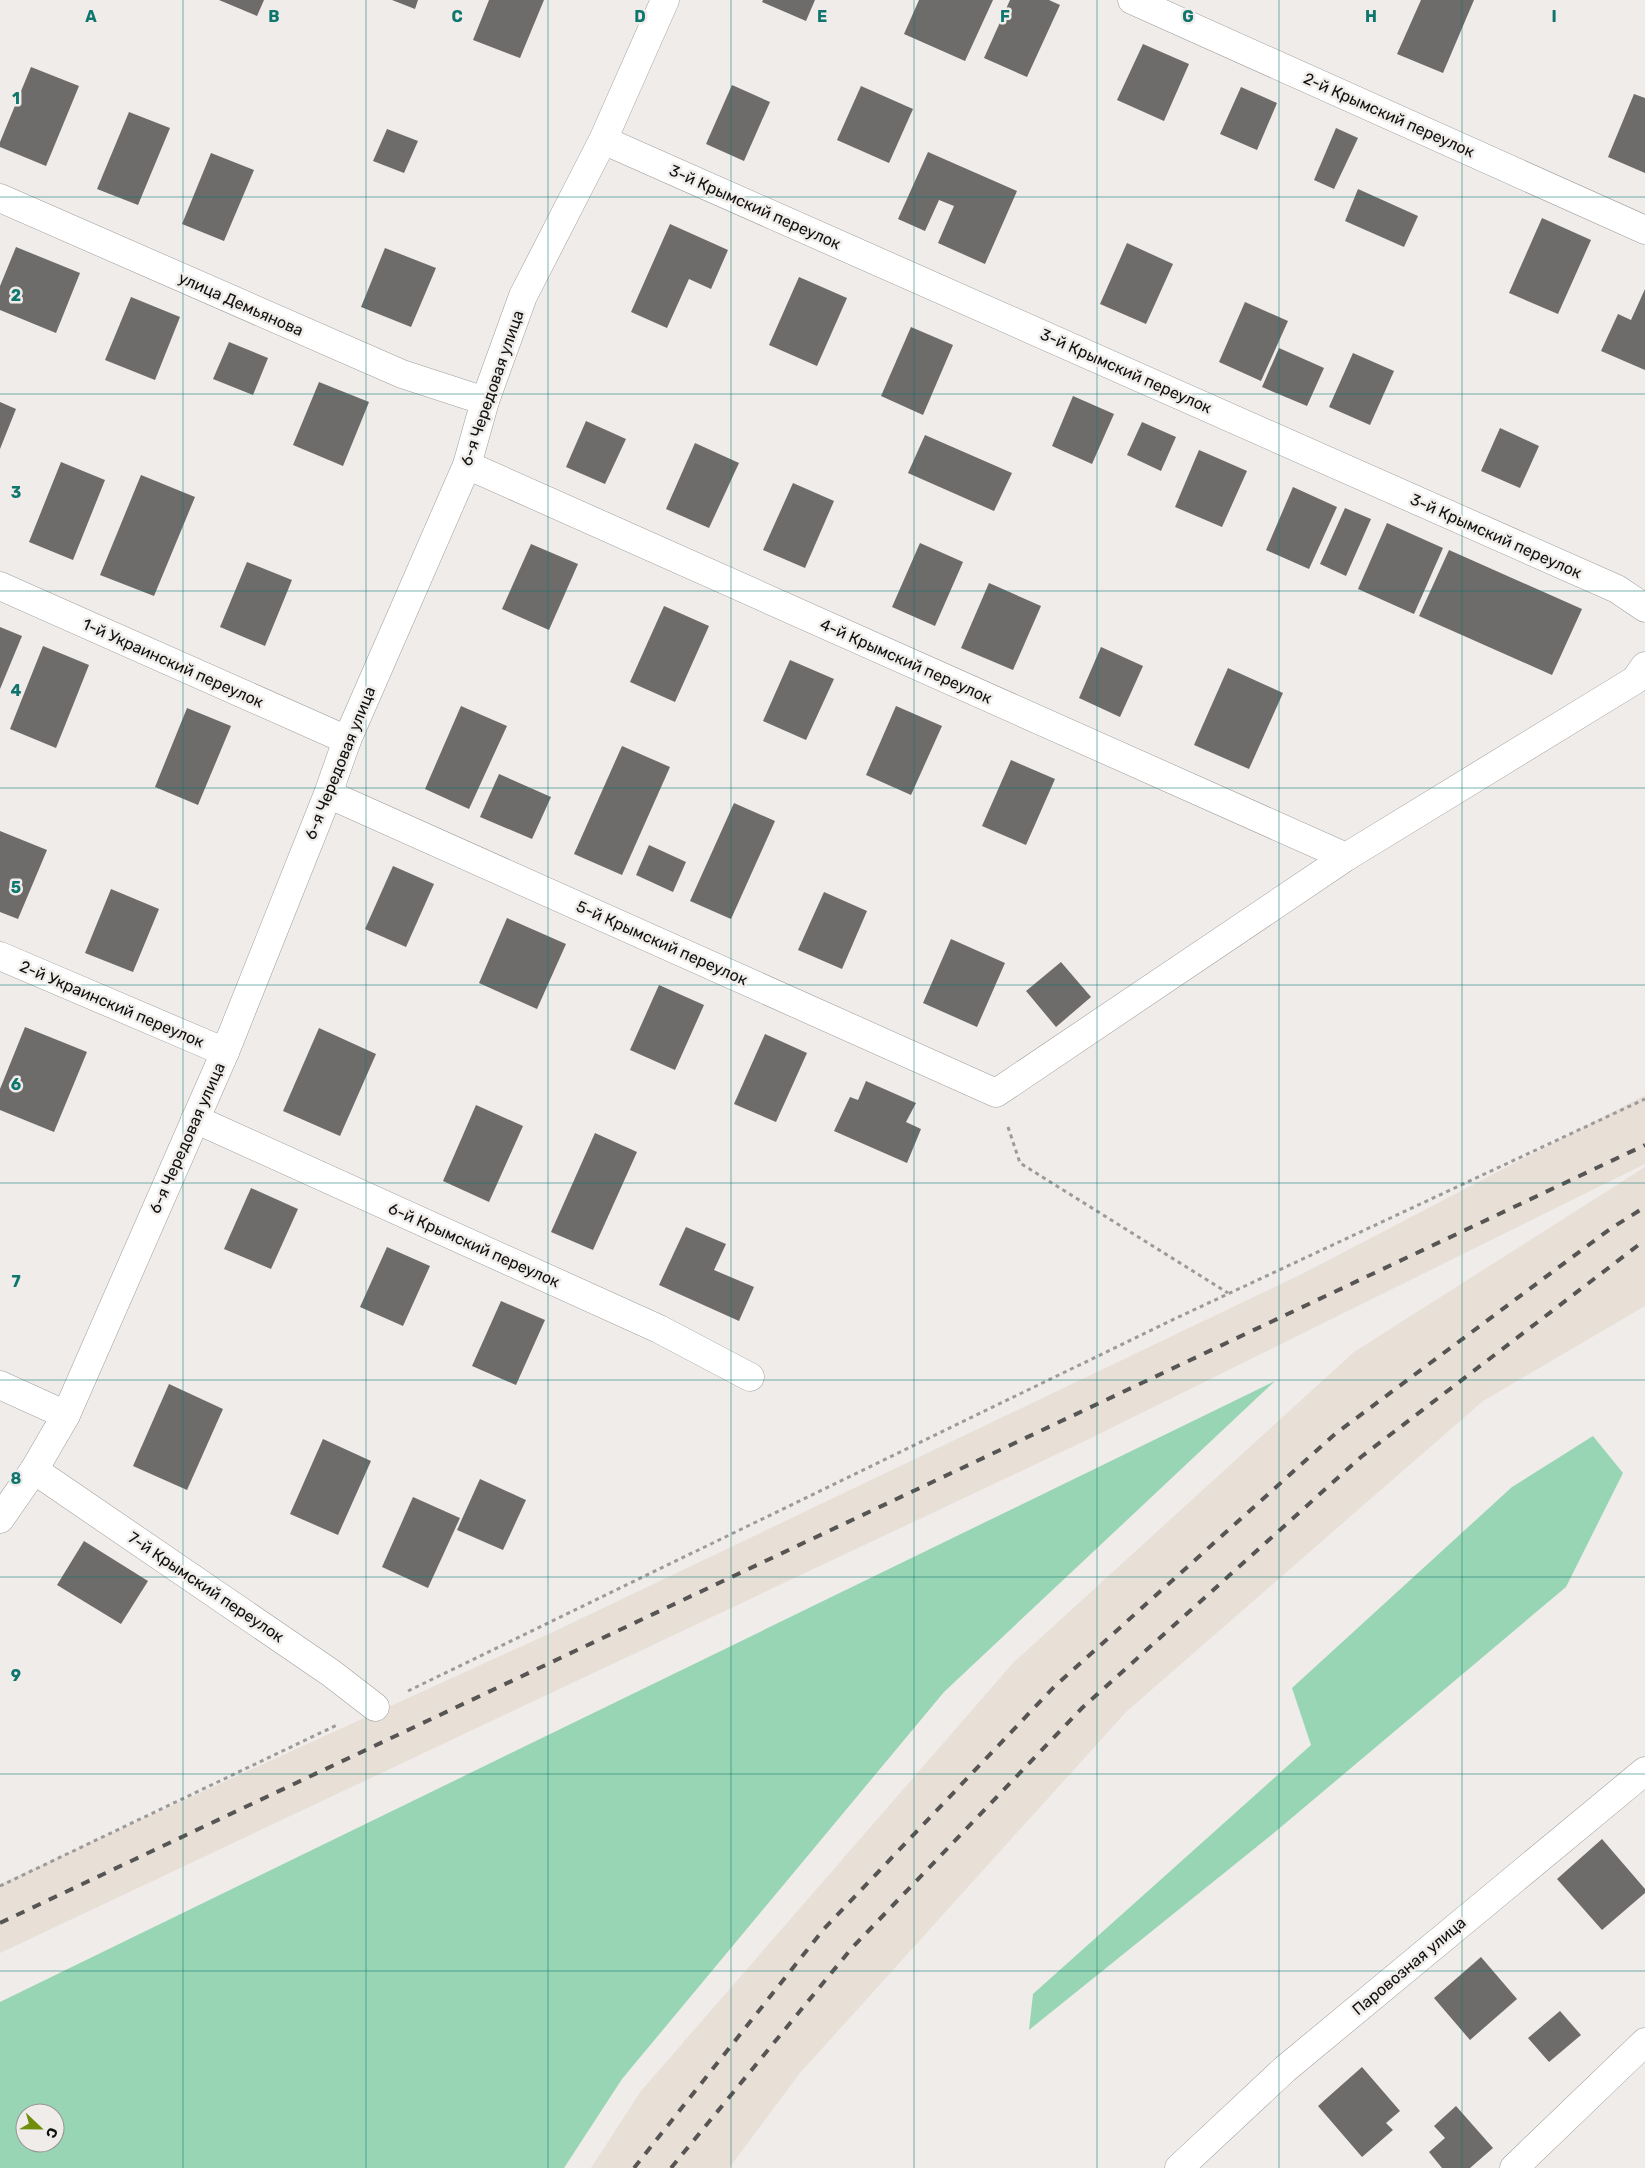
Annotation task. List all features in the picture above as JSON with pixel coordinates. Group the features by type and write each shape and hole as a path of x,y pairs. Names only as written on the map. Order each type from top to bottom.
{"street":[{"name":"6-я Чередовая улица","path":"0,1519 34,1470 66,1415 225,1052 328,794 347,740 466,465 485,401 523,296 604,140 665,0"},
{"name":"2-й Крымский переулок","path":"1132,0 1645,230"},
{"name":"3-й Крымский переулок","path":"604,140 1608,585 1645,608"},
{"name":"улица Демьянова","path":"0,198 402,374 485,401"},
{"name":"4-й Крымский переулок","path":"466,465 1346,857"},
{"name":"1-й Украинский переулок","path":"0,586 347,740"},
{"path":"996,1093 1346,857 1635,680 1645,666"},
{"name":"5-й Крымский переулок","path":"328,794 996,1093"},
{"name":"2-й Украинский переулок","path":"0,956 225,1052"},
{"name":"6-й Крымский переулок","path":"195,1119 659,1329 750,1377"},
{"path":"0,1385 66,1415"},
{"name":"7-й Крымский переулок","path":"34,1470 331,1673 375,1707"},
{"name":"Паровозная улица","path":"1179,2168 1285,2069 1645,1770"},
{"path":"1514,2168 1645,2042"}],"path":[{"path":"996,1093 1020,1163 1228,1294"},
{"path":"0,1886 375,1707 1228,1294 1645,1098"}],"shaded area":[{"path":"1645,1095 1645,1164 1089,1439 0,1953 0,1884 553,1632 1302,1274"},
{"path":"1645,1167 1645,1306 1483,1401 1126,1712 800,2073 729,2168 591,2168 641,2091 1013,1663 1354,1352"}],"green space":[{"path":"1275,1381 944,1692 622,2079 564,2168 0,2168 0,2002"},
{"path":"1593,1436 1623,1473 1566,1587 1275,1832 1029,2030 1033,1994 1311,1745 1292,1688 1512,1487"}],"building":[{"path":"219,0 264,0 257,16"},
{"path":"392,0 418,0 415,9"},
{"path":"489,0 544,0 520,58 473,40"},
{"path":"763,0 815,0 806,21 762,2"},
{"path":"919,0 993,0 965,61 904,34"},
{"path":"1010,0 1049,0 1060,5 1027,77 984,58"},
{"path":"1421,0 1474,0 1443,73 1397,54"},
{"path":"1143,44 1189,64 1164,121 1117,100"},
{"path":"31,67 79,86 46,166 0,147 0,142"},
{"path":"732,85 770,102 744,161 706,144"},
{"path":"861,86 913,109 889,163 837,140"},
{"path":"1241,87 1277,103 1257,150 1220,134"},
{"path":"1634,94 1645,98 1645,173 1608,157"},
{"path":"129,112 170,128 138,205 97,189"},
{"path":"1336,128 1358,138 1334,189 1314,180"},
{"path":"387,129 418,141 404,173 373,161"},
{"path":"928,152 1017,191 985,264 938,243 954,206 939,200 925,231 898,219"},
{"path":"211,153 254,170 224,241 182,224"},
{"path":"1358,189 1418,216 1404,247 1345,221"},
{"path":"1542,218 1591,240 1558,314 1509,293"},
{"path":"670,224 728,250 711,289 689,279 667,328 631,312"},
{"path":"1127,243 1173,264 1146,324 1100,304"},
{"path":"16,247 80,273 56,333 0,310 0,286"},
{"path":"385,248 436,268 411,327 361,307"},
{"path":"799,277 847,298 817,366 769,345"},
{"path":"1645,289 1645,370 1601,351 1618,314 1631,320"},
{"path":"131,297 180,317 155,380 105,360"},
{"path":"1245,302 1288,321 1261,381 1219,362"},
{"path":"911,327 953,345 923,415 881,396"},
{"path":"229,342 268,358 253,395 213,379"},
{"path":"1279,348 1324,368 1307,406 1262,387"},
{"path":"1353,353 1394,371 1370,425 1329,407"},
{"path":"319,382 369,402 343,466 293,445"},
{"path":"1073,396 1114,414 1092,464 1052,446"},
{"path":"0,402 16,409 0,449"},
{"path":"586,421 626,439 605,484 566,467"},
{"path":"1142,422 1176,437 1161,471 1127,455"},
{"path":"1500,428 1539,446 1520,488 1481,471"},
{"path":"925,435 1012,473 994,511 908,473"},
{"path":"695,443 739,463 709,528 666,509"},
{"path":"1199,450 1247,471 1222,527 1175,507"},
{"path":"61,462 105,480 73,560 29,542"},
{"path":"141,475 195,497 154,596 100,575"},
{"path":"793,483 834,501 805,568 763,550"},
{"path":"1293,487 1337,507 1309,569 1266,550"},
{"path":"1345,508 1371,519 1346,576 1320,564"},
{"path":"1387,523 1443,548 1414,614 1358,589"},
{"path":"920,543 963,562 935,626 892,607"},
{"path":"531,544 578,564 549,630 502,609"},
{"path":"1449,550 1582,609 1552,675 1419,616"},
{"path":"247,562 292,580 265,646 220,627"},
{"path":"989,583 1041,606 1013,670 961,648"},
{"path":"664,606 709,626 675,702 630,682"},
{"path":"0,627 22,636 0,689"},
{"path":"43,646 89,665 56,748 10,729"},
{"path":"1101,647 1143,666 1120,717 1079,698"},
{"path":"790,660 834,679 806,740 763,721"},
{"path":"1228,668 1283,693 1249,769 1194,745"},
{"path":"461,706 507,726 469,809 425,789"},
{"path":"896,706 942,726 911,795 866,775"},
{"path":"187,708 231,726 198,805 155,787"},
{"path":"622,746 670,767 622,875 574,854"},
{"path":"1011,760 1055,779 1026,845 982,826"},
{"path":"499,774 551,797 532,839 480,817"},
{"path":"734,803 775,821 731,919 690,901"},
{"path":"0,831 47,850 18,919 0,912"},
{"path":"649,845 686,862 673,892 636,875"},
{"path":"393,866 434,884 406,947 365,929"},
{"path":"111,889 159,909 133,972 85,953"},
{"path":"824,892 867,911 842,969 798,950"},
{"path":"507,918 566,944 537,1009 479,983"},
{"path":"951,939 1005,963 977,1027 923,1003"},
{"path":"1061,962 1091,997 1056,1027 1026,991"},
{"path":"659,985 704,1005 675,1070 630,1050"},
{"path":"25,1027 87,1052 54,1132 0,1110 0,1089"},
{"path":"319,1028 376,1054 340,1136 283,1111"},
{"path":"765,1034 807,1053 776,1122 734,1104"},
{"path":"866,1081 916,1103 906,1122 921,1129 907,1163 834,1131 850,1097 858,1100"},
{"path":"476,1105 523,1126 489,1202 443,1181"},
{"path":"595,1133 637,1152 593,1250 551,1232"},
{"path":"251,1188 298,1209 271,1269 224,1249"},
{"path":"686,1227 726,1244 714,1270 754,1287 739,1321 659,1285"},
{"path":"387,1247 430,1266 403,1326 360,1307"},
{"path":"501,1301 545,1320 516,1385 472,1366"},
{"path":"169,1384 223,1409 187,1490 133,1466"},
{"path":"323,1439 371,1461 338,1535 290,1514"},
{"path":"480,1479 526,1500 503,1550 457,1530"},
{"path":"413,1497 460,1518 428,1588 382,1567"},
{"path":"84,1541 148,1581 121,1624 57,1585"},
{"path":"1602,1839 1645,1889 1645,1893 1602,1930 1557,1879"},
{"path":"1481,1957 1517,1999 1470,2040 1434,1998"},
{"path":"1560,2011 1581,2035 1549,2062 1528,2038"},
{"path":"1362,2067 1400,2111 1386,2123 1393,2130 1362,2157 1318,2106"},
{"path":"1456,2106 1493,2148 1470,2168 1442,2168 1429,2152 1445,2138 1434,2126"}],"railway":[{"path":"0,1923 1645,1145"},
{"path":"634,2168 823,1930 1054,1687 1335,1434 1610,1229 1645,1207"},
{"path":"671,2168 851,1949 1082,1708 1361,1457 1645,1240"}]}
